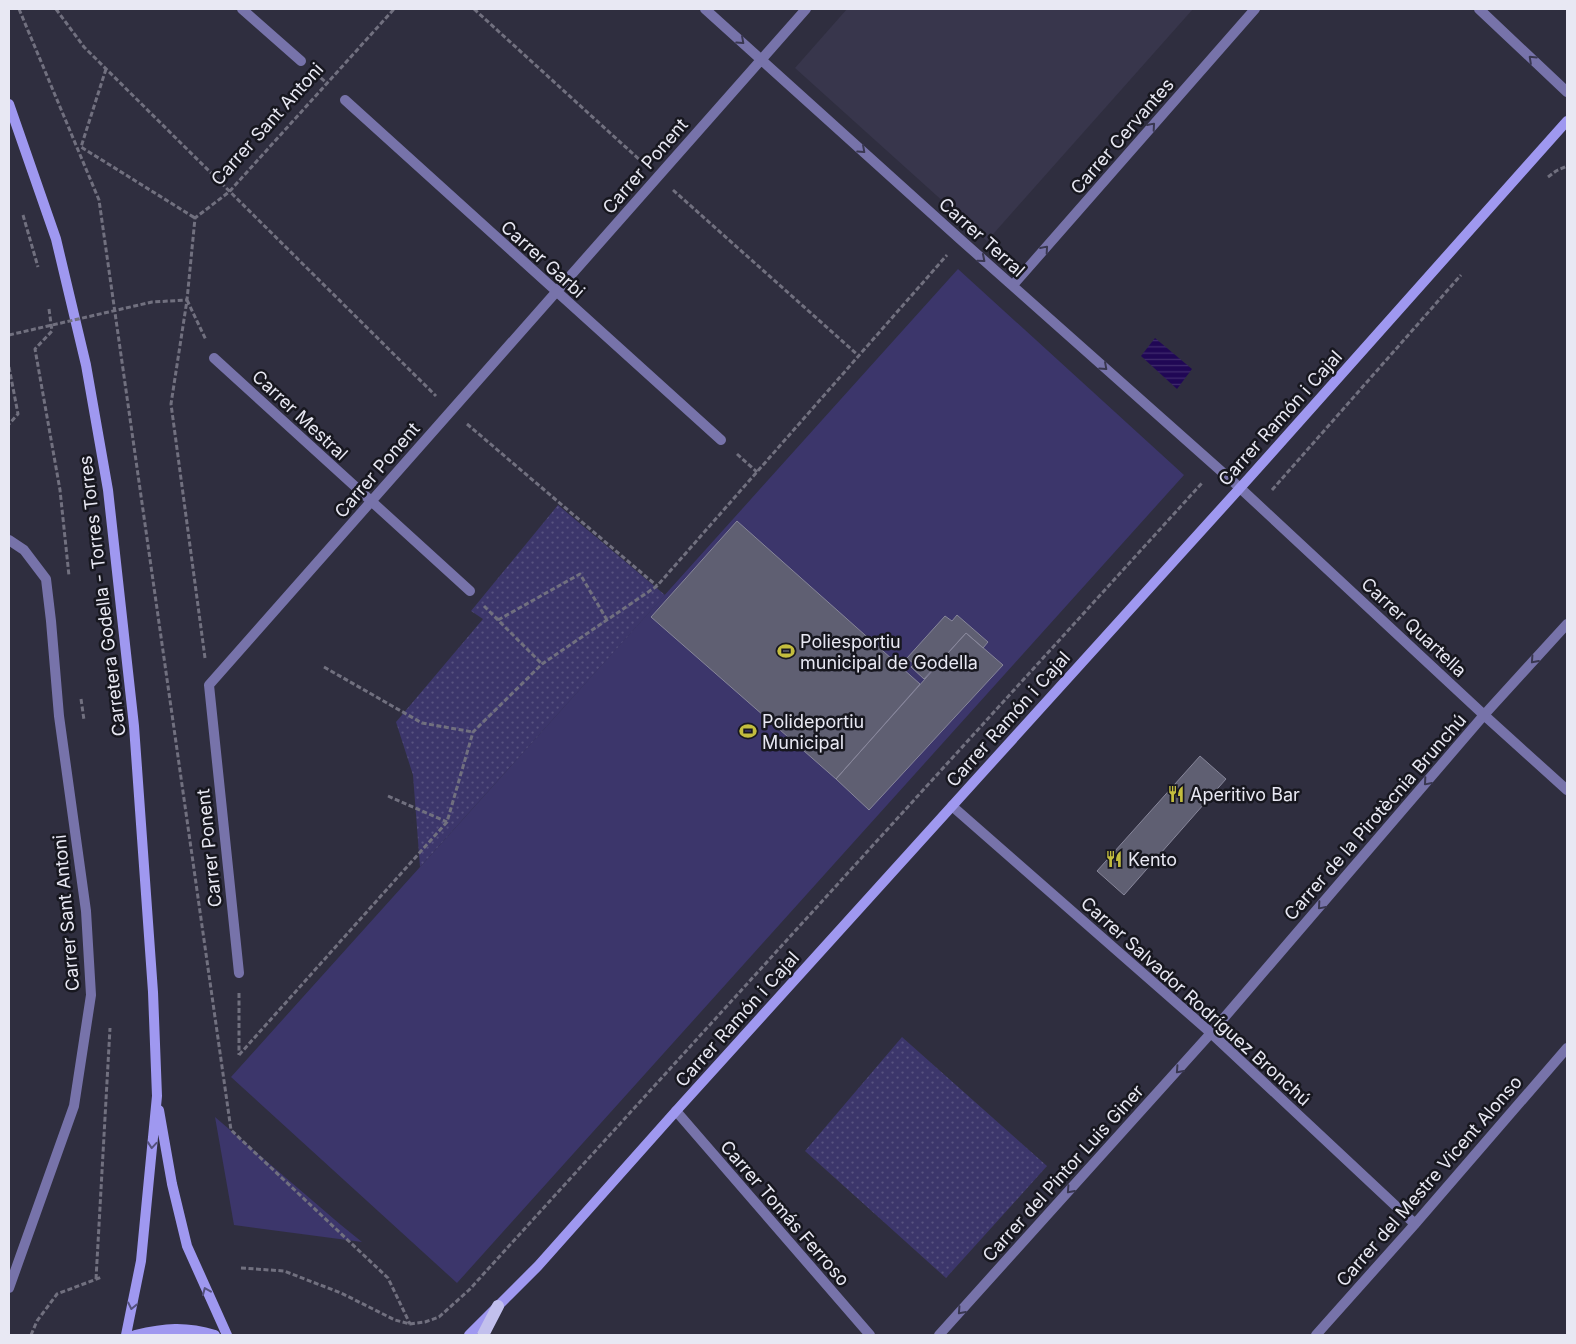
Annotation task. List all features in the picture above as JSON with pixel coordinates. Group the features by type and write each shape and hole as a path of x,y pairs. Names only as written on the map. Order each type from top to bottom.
{"main road":[{"path":"483,1335 498,1306"}],"street":[{"path":"242,9 301,61"},
{"name":"Carrer Terral","path":"704,9 1216,468 1240,487"},
{"name":"Carrer Ponent","path":"239,973 208,685 806,9"},
{"name":"Carrer Cervantes","path":"1013,285 1255,9"},
{"path":"1479,9 1567,92"},
{"name":"Carrer Garbi","path":"344,100 555,292 722,440"},
{"name":"Carretera Godella - Torres Torres","path":"9,104 56,239 86,365 108,490 134,726 154,992 157,1096 141,1261 126,1335"},
{"name":"Carrer Ramón i Cajal","path":"469,1335 538,1266 1249,478 1567,121"},
{"name":"Carrer Mestral","path":"214,358 470,592"},
{"name":"Carrer Quartella","path":"1240,487 1567,790"},
{"name":"Carrer Sant Antoni","path":"9,540 24,550 46,579 59,716 86,911 91,995 74,1106 9,1288"},
{"name":"Carrer de la Pirotècnia Brunchú","path":"1211,1034 1484,715 1567,624"},
{"name":"Carrer Salvador Rodríguez Bronchú","path":"952,806 1211,1034 1415,1224"},
{"name":"Carrer del Pintor Luis Giner","path":"939,1335 1211,1034"},
{"name":"Carrer del Mestre Vicent Alonso","path":"1316,1335 1567,1048"},
{"name":"Carretera Godella - Torres Torres","path":"157,1096 172,1184 187,1246 227,1335"},
{"name":"Carrer Tomás Ferroso","path":"676,1111 870,1335"},
{"path":"135,1335 160,1329 178,1329 195,1330 215,1335"}],"path":[{"path":"19,9 99,200 231,1130 388,1278 410,1324"},
{"path":"56,9 84,47 451,410 656,586"},
{"name":"Carrer Sant Antoni","path":"195,218 229,192 394,9"},
{"path":"301,61 344,100"},
{"path":"106,69 81,147 195,218 187,300 171,404 208,685"},
{"path":"1548,178 1556,171 1567,166"},
{"path":"239,973 239,1055 447,822 473,732 542,664 656,586 961,240"},
{"path":"1249,478 1261,491 1267,492 1273,489 1463,274"},
{"path":"9,335 152,302 187,300"},
{"path":"187,300 214,358"},
{"path":"9,367 18,414 9,424"},
{"path":"722,440 757,472"},
{"path":"241,1268 284,1271 341,1293 395,1320 410,1324 425,1322 439,1317 469,1290 1216,468"},
{"path":"498,620 580,574 607,620"},
{"path":"470,592 542,664"},
{"path":"324,667 422,723 473,732"},
{"path":"388,796 447,822"},
{"path":"31,1335 36,1321 57,1294 102,1277"}],"shaded area":[{"path":"847,9 1193,9 987,241 795,68"},
{"name":"Polideportiu Municipal","path":"958,269 1184,475 457,1283 231,1077"},
{"path":"1155,338 1192,369 1177,389 1141,356"},
{"path":"558,505 665,595 420,867 413,775 396,722 483,619 471,611"},
{"path":"902,1037 1047,1166 946,1278 805,1151"},
{"path":"215,1117 341,1225 362,1242 234,1225"}],"building":[{"name":"Poliesportiu municipal de Godella","path":"737,521 920,684 836,779 651,617"},
{"path":"957,615 988,642 983,648 966,633 924,679 911,667 914,664 907,658 945,616 952,621"},
{"path":"966,633 1003,665 869,810 836,779"},
{"path":"1200,756 1226,779 1124,895 1097,871"}],"place":[{"name":"Poliesportiu municipal de Godella","path":"786,651"},
{"name":"Polideportiu Municipal","path":"748,731"},
{"name":"Aperitivo Bar","path":"1176,794"},
{"name":"Kento","path":"1114,859"}]}
